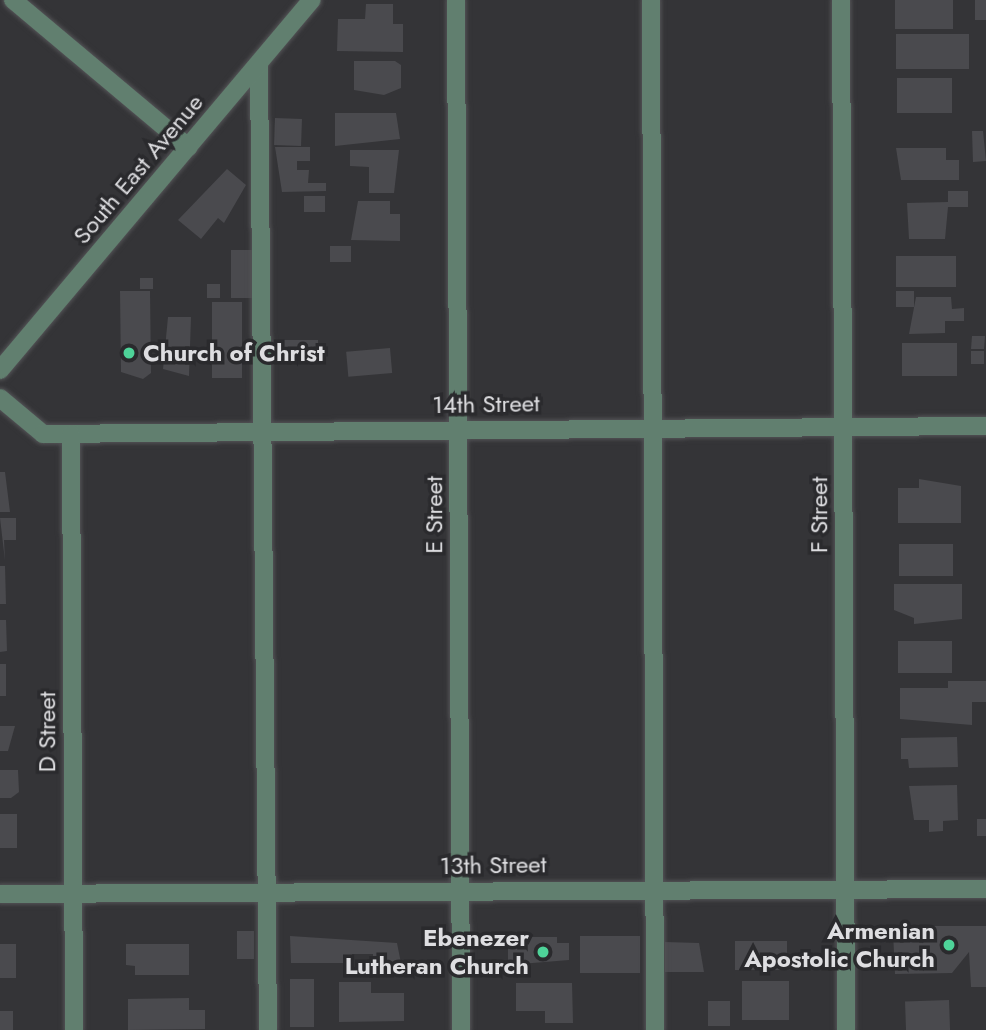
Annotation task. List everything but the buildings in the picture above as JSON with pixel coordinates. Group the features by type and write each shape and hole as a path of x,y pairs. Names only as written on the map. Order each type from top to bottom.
{"street":[{"path":"13,0 188,147"},
{"name":"South East Avenue","path":"0,370 312,0"},
{"name":"E Street","path":"456,0 461,1030"},
{"path":"651,0 654,1030"},
{"name":"F Street","path":"841,0 846,1030"},
{"path":"259,64 269,891 268,1030"},
{"name":"14th Street","path":"0,398 43,434 986,426"},
{"name":"D Street","path":"71,434 74,1030"},
{"name":"13th Street","path":"0,894 654,888 986,889"}],"place":[{"name":"Church of Christ","path":"129,353"},
{"name":"Armenian Apostolic Church","path":"949,945"},
{"name":"Ebenezer Lutheran Church","path":"543,952"}]}
